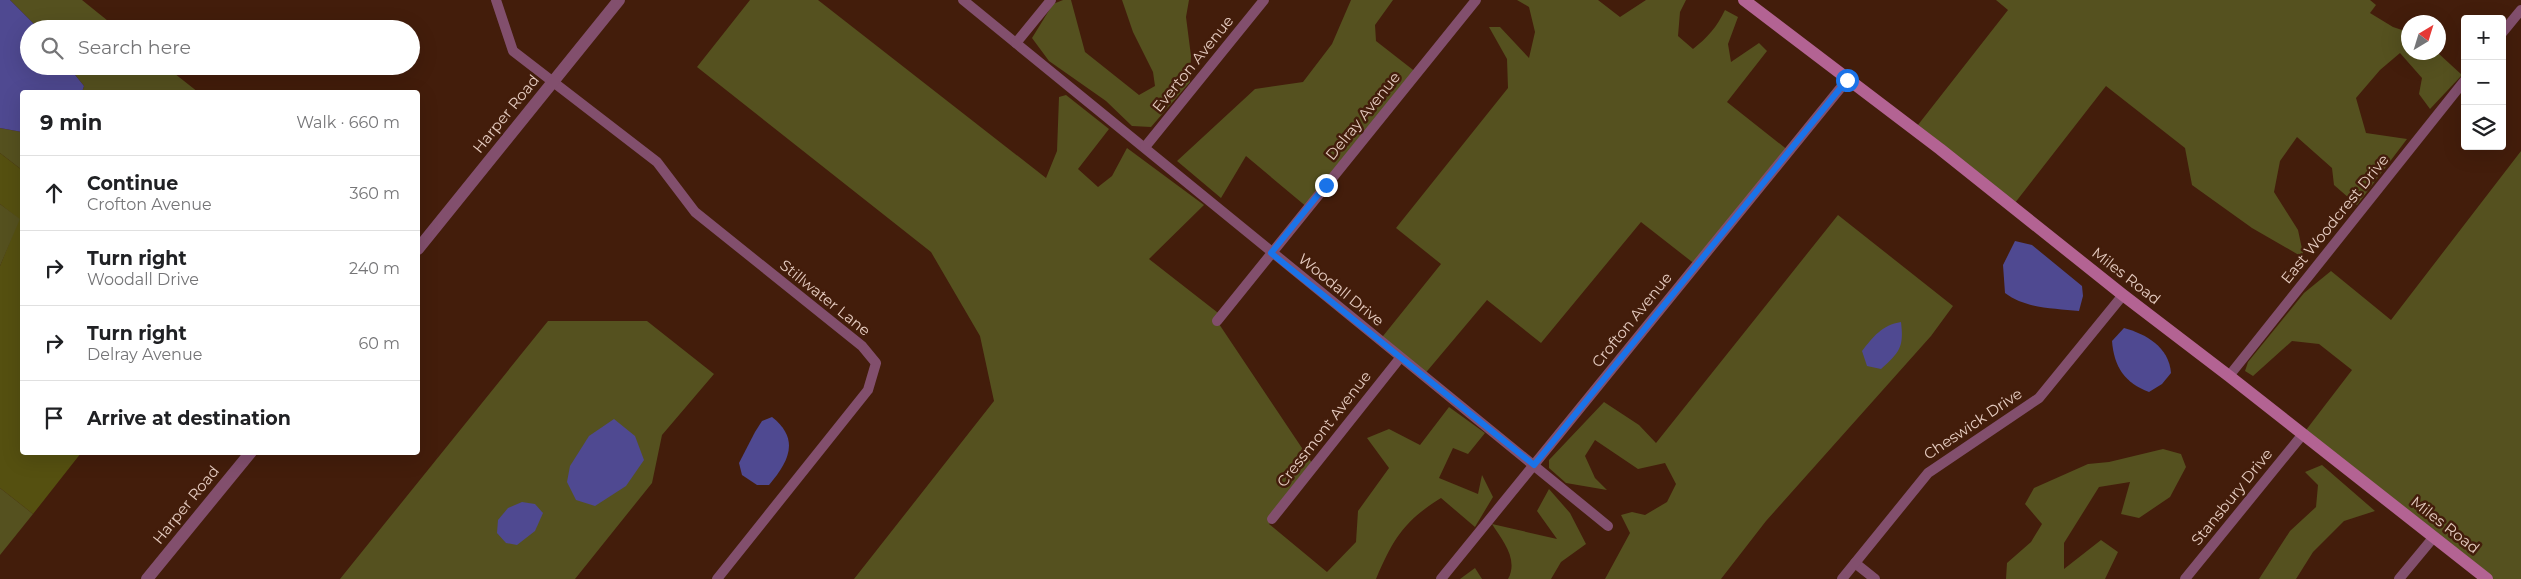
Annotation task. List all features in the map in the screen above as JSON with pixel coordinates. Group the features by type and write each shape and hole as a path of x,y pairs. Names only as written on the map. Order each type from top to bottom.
{"main road":[{"name":"Miles Road","path":"1744,0 1940,150 2123,296 2229,376 2487,579"}],"street":[{"path":"496,0 513,51 554,80"},
{"name":"Harper Road","path":"420,247 619,0"},
{"name":"Woodall Drive","path":"963,0 1608,526"},
{"path":"1016,43 1051,0"},
{"name":"Everton Avenue","path":"1144,148 1264,0"},
{"name":"Delray Avenue","path":"1217,321 1476,0"},
{"path":"2506,28 2521,10"},
{"name":"Stillwater Lane","path":"554,80 657,162 695,212 862,346 876,363 868,390 716,579"},
{"name":"Crofton Avenue","path":"1441,579 1847,80"},
{"name":"East Woodcrest Drive","path":"2229,376 2461,85"},
{"name":"Cheswick Drive","path":"1842,579 1928,473 2039,398 2123,296"},
{"name":"Cressmont Avenue","path":"1272,519 1400,358"},
{"name":"Stansbury Drive","path":"2185,579 2303,434"},
{"name":"Harper Road","path":"147,579 248,455"},
{"path":"2399,579 2433,538"},
{"path":"1855,563 1875,579"}],"shaded area":[{"path":"0,0 10,0 30,20 20,20 20,75 75,75 84,86 83,90 20,90 20,132 0,128"},
{"path":"10,0 82,0 107,20 30,20"},
{"path":"750,0 818,0 1046,178 1057,151 1059,97 1066,95 1109,129 1078,169 1098,187 1112,176 1127,148 1204,205 1149,259 1222,316 1217,321 1314,466 1269,524 1327,572 1356,542 1358,511 1389,468 1367,438 1389,429 1420,445 1449,407 1485,433 1468,454 1453,448 1439,478 1478,494 1482,475 1493,497 1475,527 1441,498 1428,506 1401,532 1388,553 1376,579 854,579 994,401 980,336 931,252 697,67"},
{"path":"1063,0 1071,0 1085,52 1139,95 1155,86 1153,72 1133,32 1122,0 1189,0 1186,17 1191,56 1190,82 1151,127 1132,126 1106,101 1049,61 1032,38 1053,4"},
{"path":"1351,0 1393,0 1375,25 1376,41 1417,73 1308,208 1246,156 1221,198 1177,161 1255,89 1303,82 1332,44"},
{"path":"1517,0 1598,0 1620,17 1646,0 1686,0 1680,12 1678,36 1693,49 1711,32 1725,10 1738,17 1728,44 1731,62 1759,43 1767,51 1727,102 1789,151 1696,265 1641,222 1541,343 1487,300 1423,376 1379,341 1441,264 1396,228 1508,88 1507,59 1489,27 1500,27 1529,58 1535,32 1529,7"},
{"path":"1996,0 2370,0 2376,5 2370,13 2401,30 2401,54 2400,53 2380,70 2356,98 2366,133 2407,139 2357,205 2334,185 2332,168 2297,137 2280,161 2274,192 2298,230 2304,258 2252,228 2192,185 2185,148 2106,86 2011,208 1914,130 2008,10"},
{"path":"2406,60 2446,60 2461,74 2430,109 2419,94 2422,78"},
{"path":"75,75 176,75 195,90 83,90 84,86"},
{"path":"0,128 20,132 20,168 0,153"},
{"path":"2521,151 2521,579 2487,579 2303,434 2352,370 2319,344 2292,341 2253,376 2245,371 2248,362 2304,293 2331,271 2391,320"},
{"path":"0,153 20,168 20,455 79,455 33,514 0,488 0,266 19,219 0,204"},
{"path":"0,204 20,219 0,266"},
{"path":"1838,215 1953,306 1931,336 1766,521 1721,579 1605,579 1630,533 1621,515 1632,512 1645,515 1667,502 1676,484 1665,463 1638,469 1595,440 1585,456 1595,478 1607,490 1566,483 1549,468 1549,460 1604,402 1639,425 1656,443"},
{"path":"2015,241 2032,245 2082,286 2083,296 2079,311 2031,305 2005,293 2003,265"},
{"path":"548,321 647,321 714,374 662,435 652,483 575,579 340,579"},
{"path":"1901,322 1901,343 1893,358 1881,369 1867,366 1862,351 1874,336 1883,329"},
{"path":"2124,328 2148,338 2166,356 2171,373 2162,384 2149,392 2127,379 2115,359 2112,341"},
{"path":"772,417 786,434 789,443 788,451 782,468 769,485 757,485 742,475 739,463 762,421"},
{"path":"614,419 635,436 644,460 626,486 595,506 576,500 567,482 570,466 589,436"},
{"path":"2163,449 2181,454 2186,467 2170,497 2139,518 2121,514 2130,482 2099,487 2064,543 2064,569 2101,540 2118,552 2105,579 2006,579 2007,563 2031,542 2042,524 2025,504 2034,488 2088,464 2109,462"},
{"path":"2322,465 2375,511 2344,521 2313,552 2296,579 2259,579 2290,531 2316,507 2318,485 2305,472"},
{"path":"0,488 33,514 0,555"},
{"path":"1549,489 1570,513 1586,544 1561,562 1551,579 1508,579 1512,564 1508,550 1492,524 1557,539 1537,511"},
{"path":"522,502 535,504 543,513 535,531 517,545 506,543 497,533 498,520 508,508"},
{"path":"1475,568 1482,579 1460,579"}],"route":[{"path":"1326,185 1271,253 1297,272 1400,358 1534,465 1847,80"}]}
